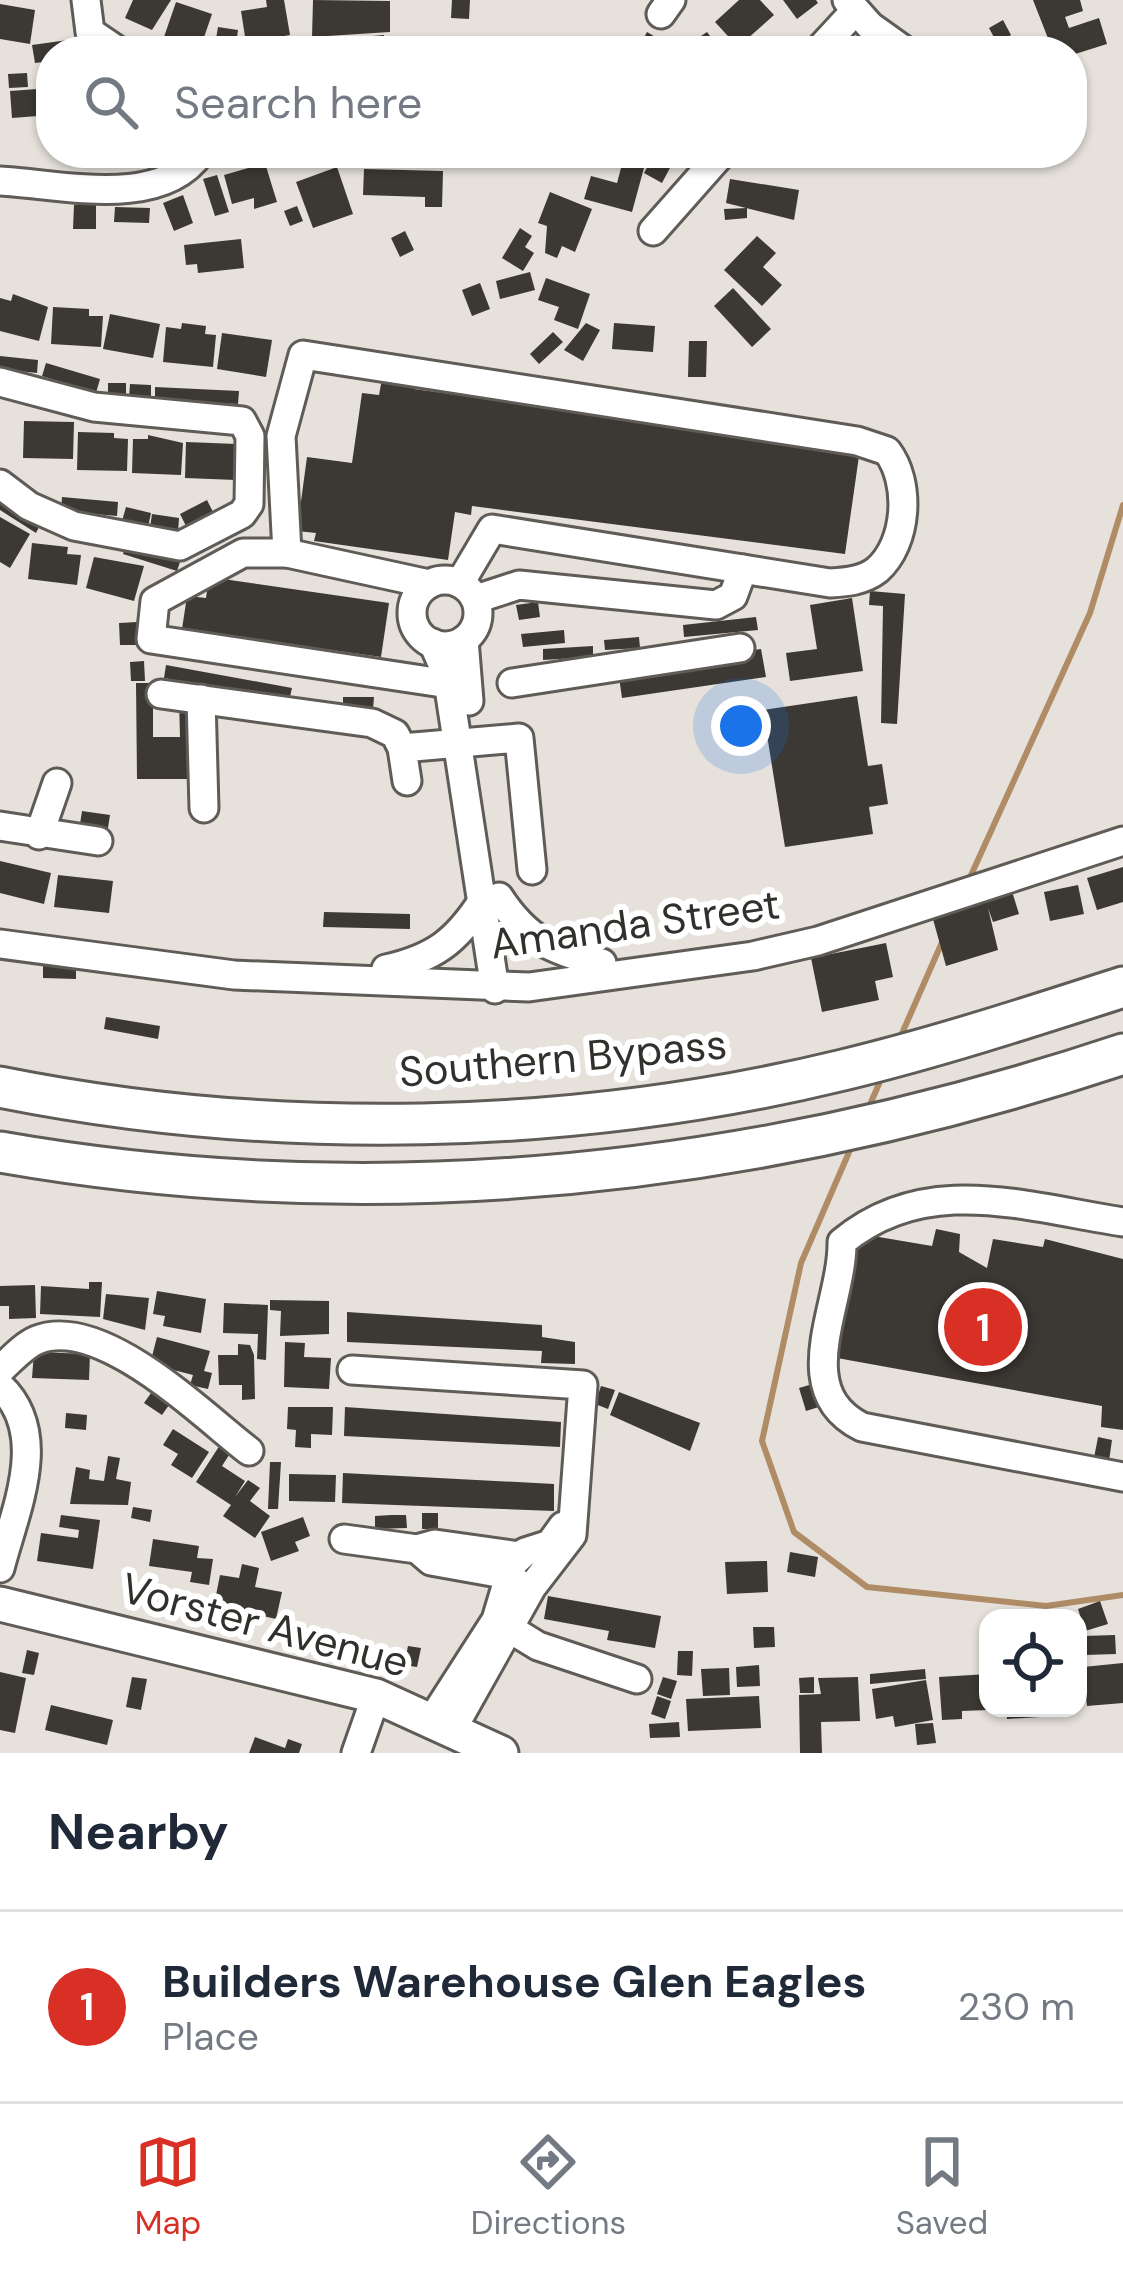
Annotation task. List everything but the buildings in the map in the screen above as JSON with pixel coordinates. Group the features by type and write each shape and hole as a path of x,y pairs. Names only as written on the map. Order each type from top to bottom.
{"highway":[{"name":"Southern Bypass","path":"0,1087 115,1106 262,1120 412,1123 593,1112 840,1071 1123,987"},
{"path":"0,1152 269,1185 510,1183 741,1155 855,1132 1123,1054"}],"main road":[{"name":"Vorster Avenue","path":"0,1604 376,1696 501,1753"}],"street":[{"path":"86,0 90,32 96,36"},
{"path":"829,36 851,6 886,36"},
{"path":"0,181 153,186 186,168"},
{"path":"653,230 709,168"},
{"path":"287,553 280,436 303,355 857,441 887,451 896,462 902,486 900,525 878,569 857,580 830,583 492,529 468,591 477,622 464,640 467,745 503,979"},
{"path":"0,382 94,407 242,421 250,436 250,499 242,514 215,530 191,543 170,546 74,526 29,506 0,484"},
{"path":"449,684 151,639 155,601 243,553 287,553 468,591 519,585 693,607 716,605 733,596 743,569"},
{"path":"429,584 412,610 417,630 434,644 467,745"},
{"path":"434,644 464,640"},
{"path":"512,683 740,648"},
{"path":"161,694 372,722 395,734 407,781"},
{"path":"201,699 204,808"},
{"path":"402,748 519,738 532,871"},
{"path":"39,835 57,783"},
{"path":"0,826 98,842"},
{"name":"Amanda Street","path":"0,934 219,964 386,969 503,979 818,927 1123,829"},
{"name":"Amanda Street","path":"0,944 234,975 503,979 646,973 818,940 1123,842"},
{"path":"491,898 541,946 602,963"},
{"path":"386,969 424,960 448,947 491,898"},
{"path":"1123,1222 956,1196 932,1198 861,1226 842,1242 842,1269 822,1365 830,1402 842,1417 862,1427 1123,1477"},
{"path":"0,1370 33,1342 46,1338 107,1345 250,1451"},
{"path":"352,1370 583,1384 591,1442 572,1535 526,1568 503,1624 443,1723"},
{"path":"0,1386 18,1404 28,1440 0,1568"},
{"path":"344,1539 417,1549 431,1561 482,1559 526,1568"},
{"path":"503,1624 538,1646 637,1679"},
{"path":"356,1753 376,1696"}],"waterway":[{"path":"967,884 1090,613 1123,505"},
{"path":"900,1038 943,940"},
{"path":"868,1109 882,1077"},
{"path":"853,1143 801,1263 762,1441 794,1532 867,1587 1046,1606 1123,1595"}],"place":[{"name":"Builders Warehouse Glen Eagles","path":"983,1327"}]}
